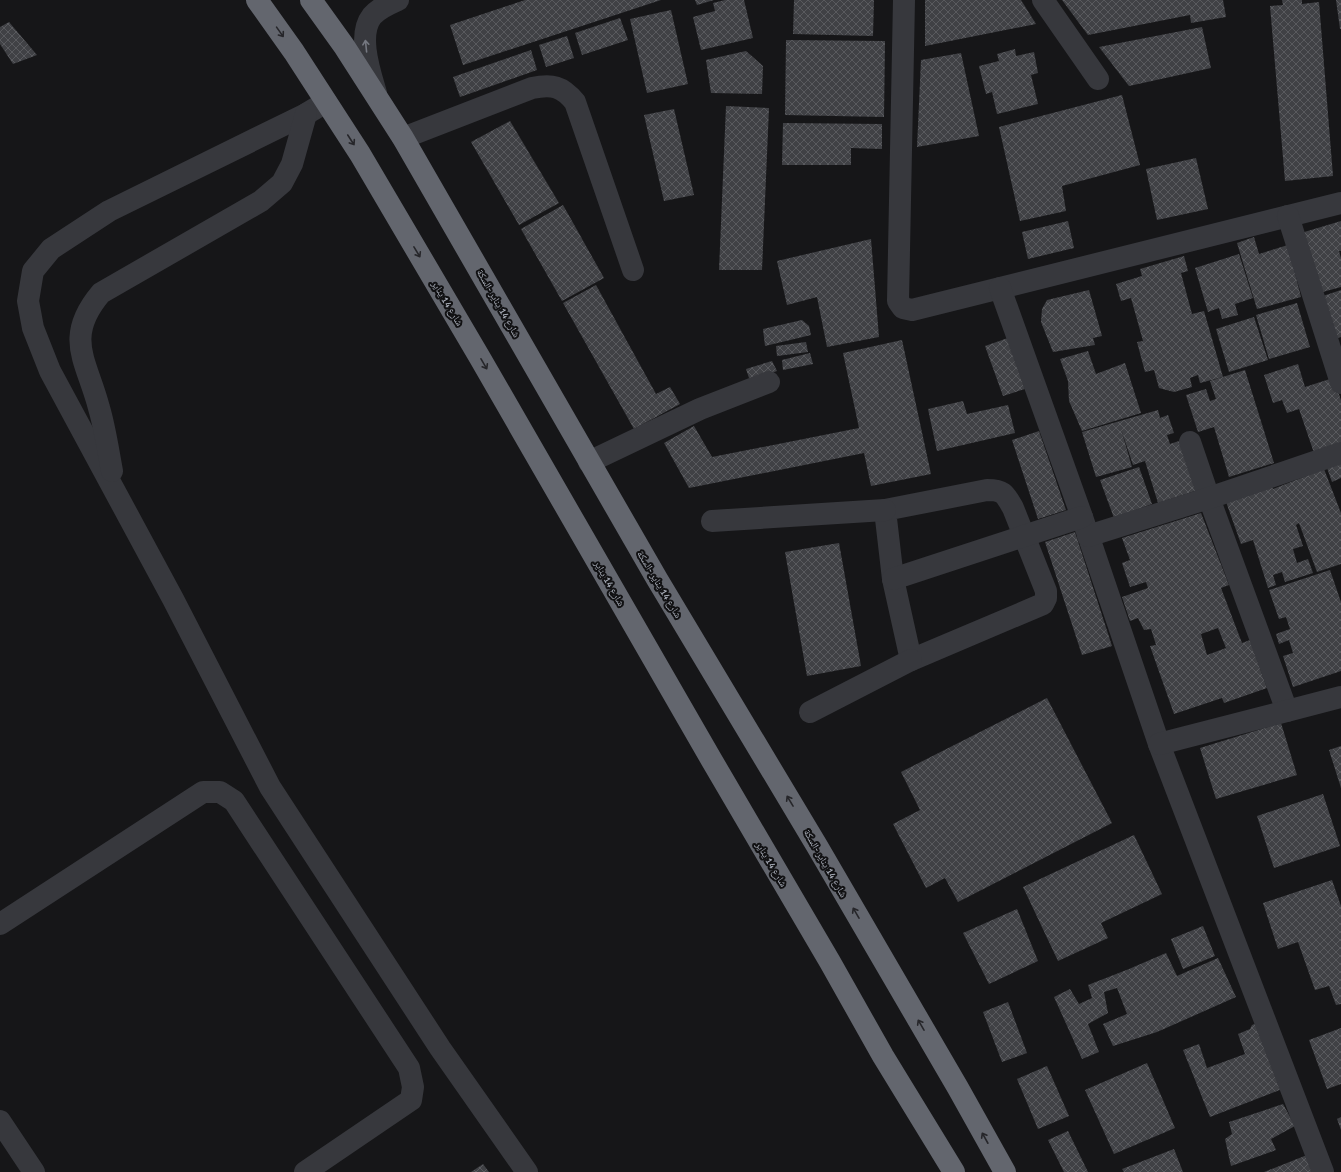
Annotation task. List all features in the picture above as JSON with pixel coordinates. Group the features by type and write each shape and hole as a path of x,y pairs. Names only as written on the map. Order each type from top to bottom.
{"highway":[{"name":"شارع 14 يناير","path":"257,0 294,52 360,154 480,358 883,1056 954,1172"},
{"name":"شارع 14 يناير -السكة","path":"311,0 344,46 403,138 511,324 588,462 817,846 958,1088 1005,1172"}],"street":[{"path":"377,98 368,66 365,33 367,24 372,16 380,9 398,0"},
{"path":"904,0 898,301 903,308 912,310 1341,203"},
{"path":"1043,0 1098,79"},
{"path":"403,138 532,88 551,86 568,93 574,102 633,270"},
{"path":"326,102 306,114 109,211 51,249 34,271 28,301 33,328 50,371 173,599 270,787 440,1048 527,1172"},
{"path":"117,494 99,407 80,346 81,329 90,306 101,293 261,201 282,183 292,164 306,114"},
{"path":"1288,216 1341,383"},
{"path":"1000,288 1085,526 1159,744 1322,1172"},
{"path":"588,462 687,415 769,382"},
{"path":"1190,442 1287,711"},
{"path":"893,579 1024,536 1085,526 1209,498 1341,453"},
{"path":"712,520 885,510 987,490 999,490 1006,496 1013,508 1046,591 1046,598 1043,604 911,660 810,712"},
{"path":"885,510 893,579 911,660"},
{"path":"1159,744 1341,697"},
{"path":"0,924 203,792 220,792 234,801 409,1068 414,1087 411,1100 305,1172"},
{"path":"0,1121 34,1172"}],"building":[{"path":"525,0 661,0 463,65 450,25"},
{"path":"695,0 714,0 697,5"},
{"path":"725,0 744,0 753,38 701,50 693,17 715,11 713,3"},
{"path":"794,0 874,0 873,36 793,34"},
{"path":"925,0 1021,0 1036,24 925,46"},
{"path":"1062,0 1223,0 1226,17 1191,23 1190,15 1088,35"},
{"path":"1282,0 1302,0 1302,4 1319,2 1333,176 1285,181 1270,6 1283,5"},
{"path":"1336,0 1341,0 1341,29 1340,29"},
{"path":"671,10 688,84 647,93 630,19"},
{"path":"620,18 628,40 582,55 575,33"},
{"path":"9,22 37,55 13,64 0,44 0,27"},
{"path":"1202,27 1211,68 1129,86 1099,47"},
{"path":"567,36 574,58 546,67 539,45"},
{"path":"786,40 885,41 884,117 785,115"},
{"path":"1015,49 1016,56 1034,52 1038,73 1031,75 1038,104 997,114 992,92 986,94 979,66 999,61 997,54"},
{"path":"531,50 537,70 460,97 453,77"},
{"path":"746,51 763,66 762,94 711,93 706,60"},
{"path":"961,53 979,136 917,147 921,60"},
{"path":"1122,95 1140,165 1062,186 1066,211 1020,221 999,127"},
{"path":"726,106 769,108 762,270 719,270"},
{"path":"674,109 694,195 664,201 644,115"},
{"path":"510,121 559,203 519,225 471,142"},
{"path":"783,123 882,124 882,149 851,148 851,165 782,165"},
{"path":"1196,158 1208,209 1157,220 1146,169"},
{"path":"563,205 604,278 562,301 521,229"},
{"path":"1068,221 1074,248 1028,259 1022,232"},
{"path":"1341,221 1341,251 1339,251 1341,258 1341,287 1319,293 1301,233"},
{"path":"1254,237 1259,254 1288,245 1301,297 1257,309 1237,243"},
{"path":"871,239 879,337 827,347 817,297 787,305 777,261"},
{"path":"1239,254 1253,298 1235,304 1238,315 1222,319 1219,308 1208,312 1195,268"},
{"path":"1184,256 1188,271 1181,273 1192,314 1204,311 1223,377 1200,383 1198,375 1190,378 1192,387 1174,392 1159,388 1154,370 1145,372 1137,342 1143,341 1131,298 1121,301 1116,284 1142,276 1140,269"},
{"path":"596,285 656,394 670,387 680,404 634,429 563,303"},
{"path":"1089,290 1102,336 1093,338 1095,345 1053,352 1041,322 1042,309 1047,300"},
{"path":"1341,290 1341,337 1333,340 1320,297"},
{"path":"1297,303 1310,347 1269,359 1256,315"},
{"path":"1254,317 1268,360 1229,372 1216,329"},
{"path":"802,320 809,326 811,335 765,346 763,329"},
{"path":"1008,338 1025,389 1003,396 985,346"},
{"path":"902,340 931,474 871,486 864,453 689,488 664,443 694,426 712,457 859,428 843,353"},
{"path":"806,342 808,352 777,356 776,346"},
{"path":"1088,351 1096,374 1125,363 1141,413 1082,431 1069,401 1068,381 1060,359"},
{"path":"810,353 813,364 783,370 782,360"},
{"path":"772,361 777,371 750,381 746,369"},
{"path":"1298,364 1305,387 1333,378 1341,400 1341,445 1314,453 1299,409 1287,413 1282,400 1273,403 1264,375"},
{"path":"1245,370 1274,463 1229,477 1214,427 1198,432 1186,395 1206,389 1210,401 1216,399 1210,381"},
{"path":"963,401 967,414 1008,405 1015,433 937,451 928,409"},
{"path":"1158,410 1160,418 1168,415 1174,433 1167,435 1170,444 1182,440 1198,490 1158,503 1145,461 1133,465 1121,429 1132,467 1096,477 1082,432"},
{"path":"1039,431 1066,510 1038,519 1012,440"},
{"path":"1341,461 1341,478 1332,482 1326,465"},
{"path":"1139,467 1152,504 1114,518 1100,480"},
{"path":"1324,469 1341,513 1341,564 1317,572 1299,523 1296,525 1303,546 1293,549 1297,563 1308,559 1313,573 1285,582 1282,572 1273,575 1276,585 1268,588 1253,540 1241,544 1225,499 1270,483 1273,489"},
{"path":"1201,513 1229,585 1221,588 1242,643 1250,640 1267,688 1224,703 1222,698 1174,714 1150,646 1156,645 1151,629 1144,630 1138,618 1130,621 1122,597 1148,588 1146,582 1130,587 1122,563 1130,560 1122,538","holes":["1218,628 1226,648 1207,655 1201,634"]},
{"path":"1075,532 1112,646 1082,655 1045,542"},
{"path":"839,543 861,666 807,676 785,552"},
{"path":"1330,570 1341,602 1341,671 1293,687 1283,656 1293,653 1289,640 1279,644 1276,634 1290,629 1286,617 1279,619 1269,590"},
{"path":"1047,698 1112,823 958,902 945,878 926,888 893,824 920,810 901,772"},
{"path":"1281,723 1297,775 1216,799 1200,748"},
{"path":"1341,746 1341,788 1329,750"},
{"path":"1323,794 1340,846 1274,868 1257,816"},
{"path":"1134,835 1162,894 1101,923 1108,938 1058,961 1023,887"},
{"path":"1332,880 1341,906 1341,1004 1336,1005 1329,986 1315,990 1298,942 1278,949 1263,903"},
{"path":"1017,909 1038,961 989,984 963,933"},
{"path":"1203,926 1215,956 1183,969 1171,939"},
{"path":"1166,953 1177,976 1218,958 1236,997 1157,1032 1113,1046 1103,1024 1127,1014 1117,988 1104,992 1108,1013 1088,1024 1099,1052 1082,1059 1054,997 1070,989 1079,1004 1092,998 1088,985"},
{"path":"1008,1002 1027,1053 1002,1062 983,1012"},
{"path":"1259,1022 1285,1088 1210,1117 1183,1050 1199,1044 1207,1068 1245,1054 1238,1034 1250,1029 1252,1025"},
{"path":"1341,1028 1341,1084 1327,1089 1309,1040"},
{"path":"1147,1063 1175,1128 1114,1154 1085,1090"},
{"path":"1047,1066 1069,1116 1038,1129 1017,1079"},
{"path":"1283,1104 1295,1126 1271,1139 1276,1150 1231,1166 1225,1139 1232,1134 1229,1122"},
{"path":"1341,1117 1341,1130 1337,1119"},
{"path":"1068,1131 1088,1172 1064,1172 1048,1140"},
{"path":"1174,1149 1183,1172 1124,1172 1122,1169"},
{"path":"1307,1155 1314,1172 1264,1172"},
{"path":"483,1164 489,1172 471,1172"}]}
